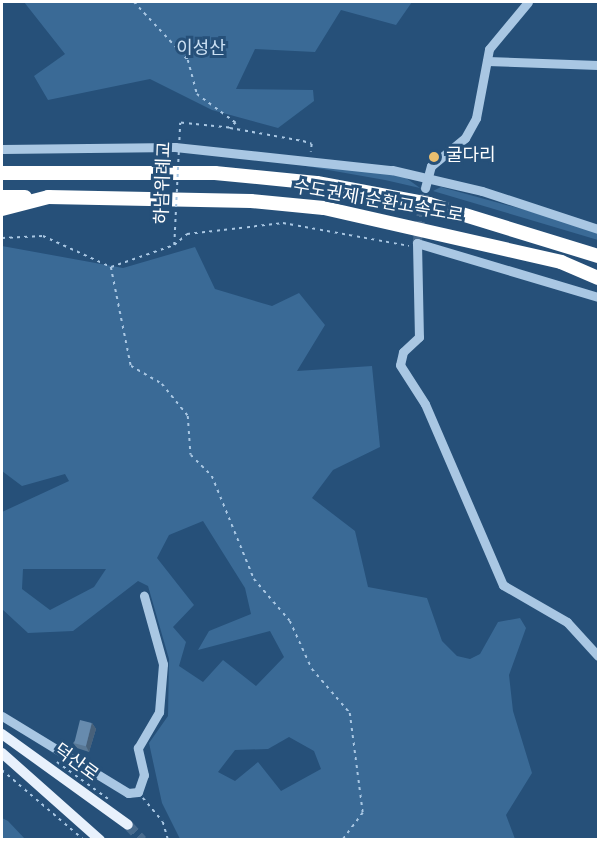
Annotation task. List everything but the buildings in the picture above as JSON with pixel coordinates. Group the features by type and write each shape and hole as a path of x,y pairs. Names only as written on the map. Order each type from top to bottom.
{"highway":[{"name":"수도권제1순환고속도로","path":"2,173 215,173 318,183 429,204 598,256"},
{"path":"2,197 48,197"},
{"name":"수도권제1순환고속도로","path":"2,209 48,197 251,201 324,208 550,259 598,278"}],"main road":[{"name":"덕산로","path":"2,734 128,825"},
{"name":"덕산로","path":"2,753 100,840"}],"street":[{"path":"425,188 431,166 465,138 476,118 487,61 495,39 528,2"},
{"path":"487,61 598,65"},
{"path":"2,149 175,147 427,177 598,229"},
{"path":"598,297 417,243 419,337 400,364 425,404 503,585 567,622 598,656"},
{"path":"2,716 128,793 140,790 138,748 159,712 163,664 144,596"}],"path":[{"path":"134,2 188,60 197,94 236,123 229,128"},
{"name":"하남위례교","path":"174,244 180,123 229,128"},
{"path":"229,128 312,144 311,155"},
{"path":"2,238 43,236 111,267 174,244 187,234 293,223 383,244 417,243"},
{"path":"111,267 131,366 162,384 188,416 191,455 212,476 254,579 290,621 312,669 350,713 363,813 343,840"},
{"path":"2,770 84,840"},
{"path":"140,790 168,840"}],"green space":[{"name":"이성산","path":"24,2 412,2 396,25 341,10 315,52 255,49 236,89 313,90 314,101 278,128 212,110 150,79 48,100 34,76 65,54"},
{"path":"283,162 402,175 420,188 385,180"},
{"path":"441,187 547,216 598,233 598,240 433,191"},
{"path":"2,246 123,268 195,247 215,289 272,306 299,293 325,325 297,371 372,366 380,447 333,470 312,498 355,531 368,587 427,598 442,641 457,656 470,659 480,654 498,622 520,618 526,628 509,675 513,711 532,773 506,815 515,839 180,839 162,803 149,743 168,716 169,659 148,586 138,581 73,631 28,633 2,609 2,512 69,481 65,474 22,486 2,471","holes":["203,521 245,588 251,614 209,631 198,650 270,631 284,657 256,686 223,660 203,682 179,666 186,642 173,627 194,605 157,558 169,535","23,569 106,569 94,587 50,610 22,589","289,737 314,751 321,769 281,791 258,762 235,781 218,772 235,750 268,749"]},
{"path":"2,818 8,821 25,839 2,839"}],"tunnel":[{"path":"417,243 425,188"},
{"path":"128,825 142,840"}],"place":[{"name":"굴다리","path":"434,157"}]}
